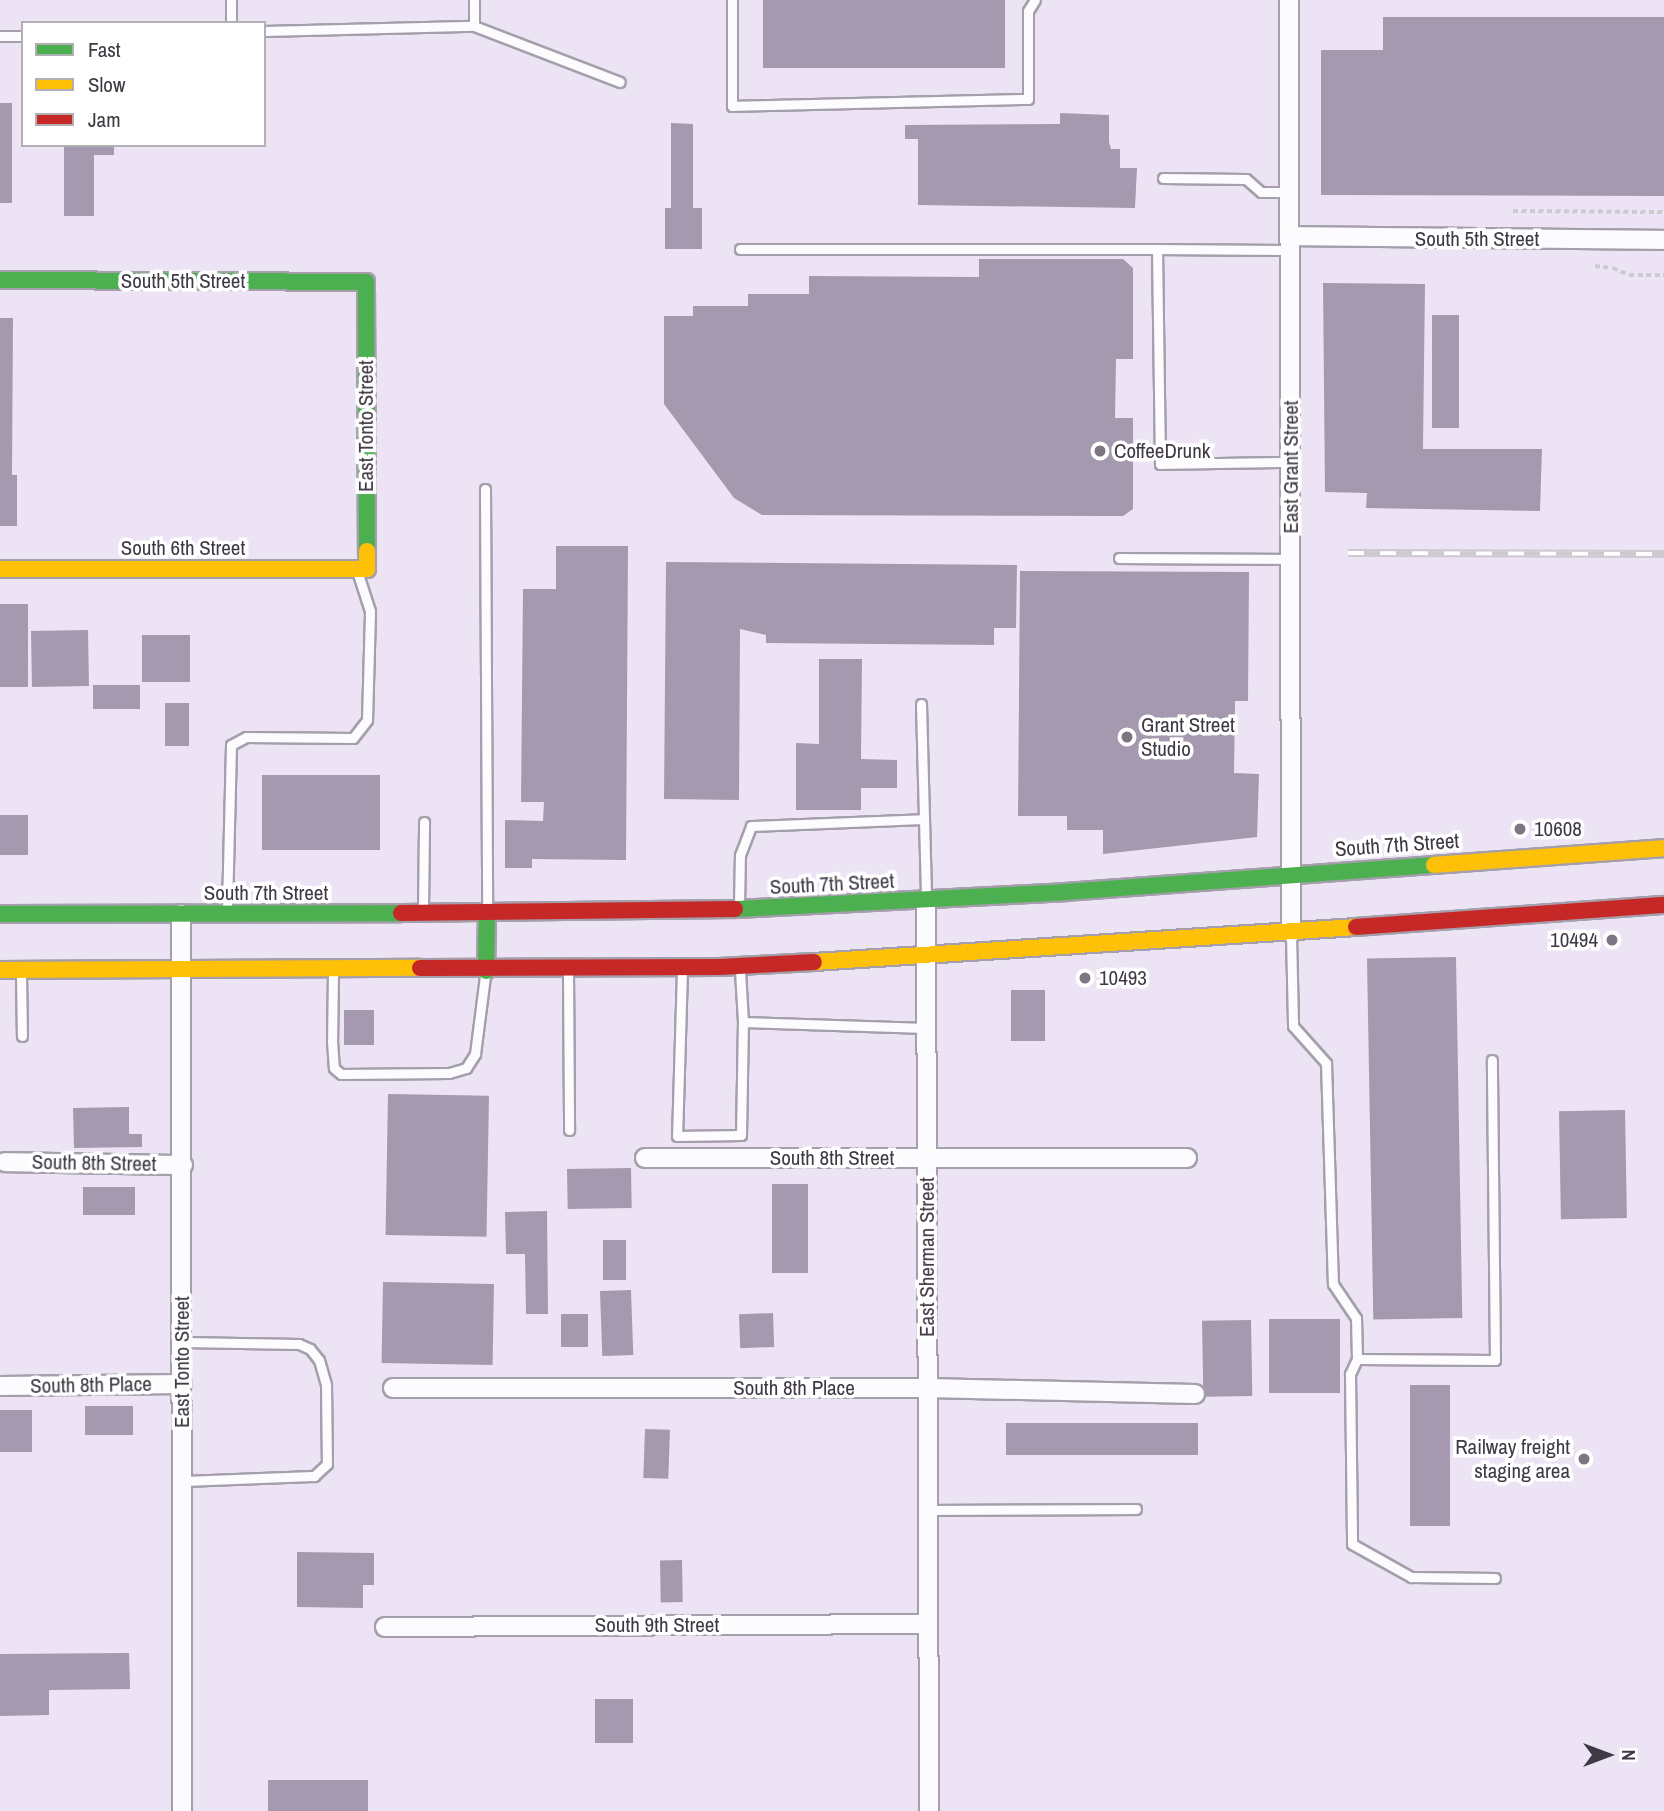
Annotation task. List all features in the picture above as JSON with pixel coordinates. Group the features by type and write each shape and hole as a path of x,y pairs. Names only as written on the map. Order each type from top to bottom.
{"main road":[{"name":"South 5th Street","path":"0,280 366,282"},
{"name":"East Tonto Street","path":"360,569 366,282"},
{"name":"South 6th Street","path":"0,569 360,569"},
{"name":"South 7th Street","path":"0,914 487,914 739,910 926,900 1664,848"},
{"path":"0,970 486,971 740,966 926,957 1291,933 1664,905"},
{"path":"486,971 487,914"}],"street":[{"name":"East Grant Street","path":"1289,0 1291,933"},
{"name":"South 5th Street","path":"1290,243 1664,240"},
{"name":"East Sherman Street","path":"926,900 929,1811"},
{"name":"East Tonto Street","path":"181,914 182,1811"},
{"name":"South 8th Street","path":"645,1158 1187,1158"},
{"name":"South 8th Street","path":"5,1162 183,1165"},
{"name":"South 8th Place","path":"0,1386 182,1384"},
{"name":"South 8th Place","path":"393,1388 928,1388 1195,1394"},
{"name":"South 9th Street","path":"385,1627 928,1624"}],"lane":[{"path":"231,0 231,21"},
{"path":"474,0 474,26"},
{"path":"732,0 732,106 1028,99 1028,11 1035,0"},
{"path":"266,30 474,26 620,82"},
{"path":"0,36 21,36"},
{"path":"1163,178 1246,179 1261,192 1290,192"},
{"path":"740,249 1157,249 1290,243"},
{"path":"1157,249 1160,464 1291,462"},
{"path":"485,489 487,914"},
{"path":"1119,558 1290,559"},
{"path":"227,914 232,745 246,737 353,738 367,720 370,611 360,569"},
{"name":"East Sherman Street","path":"921,704 926,900"},
{"path":"739,910 740,855 751,827 924,820"},
{"path":"423,914 424,822"},
{"path":"1291,933 1293,1026 1326,1063 1333,1284 1356,1318 1357,1359 1350,1374 1352,1544 1411,1577 1495,1578"},
{"path":"682,968 677,1136 741,1135 743,1022 740,966"},
{"path":"21,970 22,1036"},
{"path":"333,970 334,1068 341,1074 449,1073 466,1068 475,1054 486,971"},
{"path":"568,970 569,1130"},
{"path":"743,1022 926,1028"},
{"path":"1357,1359 1495,1360 1493,1060"},
{"path":"182,1342 299,1344 319,1360 326,1385 327,1464 323,1471 314,1476 253,1482 182,1481"},
{"path":"928,1510 1136,1509"}],"path":[{"path":"1513,211 1664,212"},
{"path":"1595,266 1614,268 1629,275 1664,275"}],"building":[{"path":"763,0 1005,0 1005,68 763,68"},
{"path":"1383,17 1664,17 1664,196 1321,195 1321,50 1383,50"},
{"path":"0,103 12,103 12,203 0,203"},
{"path":"1060,113 1109,115 1109,142 1111,149 1120,149 1120,168 1137,168 1135,208 918,205 918,139 905,139 905,125 1060,124"},
{"path":"671,123 693,124 693,208 702,208 702,249 665,249 665,208 671,208"},
{"path":"64,147 114,147 114,155 94,155 94,216 64,216"},
{"path":"979,259 1123,259 1133,268 1133,359 1116,359 1115,418 1133,418 1133,509 1123,516 762,515 734,498 664,404 664,316 693,316 693,306 748,306 748,294 809,294 809,276 979,277"},
{"path":"1323,283 1425,284 1423,449 1542,449 1540,511 1366,508 1367,493 1325,492"},
{"path":"1432,315 1459,315 1459,428 1432,428"},
{"path":"0,318 13,318 12,475 17,475 17,526 0,526"},
{"path":"556,546 628,546 626,860 532,859 532,868 505,868 505,820 543,821 544,802 521,802 523,589 556,589"},
{"path":"666,562 1017,565 1016,628 994,628 994,645 766,643 766,635 740,629 739,800 664,799"},
{"name":"Grant Street Studio","path":"1020,571 1249,572 1248,701 1235,701 1234,773 1259,774 1257,837 1103,854 1103,830 1067,830 1067,816 1018,816"},
{"path":"0,604 28,604 28,687 0,687"},
{"path":"88,630 89,686 32,687 31,631"},
{"path":"142,635 190,635 190,682 142,682"},
{"path":"819,659 862,659 861,759 897,760 897,788 861,788 861,810 796,810 796,743 819,744"},
{"path":"93,685 140,685 140,709 93,709"},
{"path":"165,703 189,703 189,746 165,746"},
{"path":"262,775 380,775 380,850 262,850"},
{"path":"0,815 28,815 28,855 0,855"},
{"path":"1456,957 1462,1318 1373,1319 1367,959"},
{"path":"1011,990 1045,990 1045,1041 1011,1041"},
{"path":"344,1010 374,1010 374,1045 344,1045"},
{"path":"388,1094 489,1096 487,1237 386,1235"},
{"path":"129,1107 129,1134 142,1134 142,1147 74,1148 73,1108"},
{"path":"1625,1110 1627,1218 1561,1219 1559,1111"},
{"path":"631,1168 632,1208 568,1209 567,1169"},
{"path":"772,1184 808,1184 808,1273 772,1273"},
{"path":"83,1187 135,1187 135,1215 83,1215"},
{"path":"547,1211 548,1314 526,1314 525,1254 506,1254 505,1212"},
{"path":"603,1240 626,1240 626,1280 603,1280"},
{"path":"383,1282 494,1284 493,1365 382,1363"},
{"path":"631,1290 633,1355 602,1356 600,1291"},
{"path":"773,1313 774,1347 740,1348 739,1314"},
{"path":"561,1314 588,1314 588,1347 561,1347"},
{"path":"1269,1319 1340,1319 1340,1393 1269,1393"},
{"path":"1251,1320 1252,1396 1203,1397 1202,1321"},
{"path":"1410,1385 1450,1385 1450,1526 1410,1526"},
{"path":"85,1406 133,1406 133,1435 85,1435"},
{"path":"0,1410 32,1410 32,1452 0,1452"},
{"path":"1006,1423 1198,1423 1198,1455 1006,1455"},
{"path":"645,1429 670,1430 668,1479 643,1478"},
{"path":"297,1552 374,1553 374,1585 363,1585 363,1608 297,1607"},
{"path":"660,1560 682,1560 683,1602 661,1602"},
{"path":"129,1653 130,1689 49,1690 49,1715 0,1716 0,1654"},
{"path":"595,1699 633,1699 633,1743 595,1743"},
{"path":"268,1780 368,1780 368,1811 268,1811"}],"railway":[{"path":"1348,553 1664,554"}],"traffic: fast":[{"path":"0,280 366,282 367,551"},
{"path":"735,909 1066,892 1434,865"},
{"path":"0,914 401,913"},
{"path":"486,971 487,914"}],"traffic: slow":[{"path":"0,569 367,569 367,551"},
{"path":"1434,865 1664,848"},
{"path":"814,962 1356,927"},
{"path":"0,970 420,968"}],"traffic: jam":[{"path":"1356,927 1664,905"},
{"path":"401,913 735,909"},
{"path":"420,968 719,967 814,962"}],"place":[{"name":"CoffeeDrunk","path":"1100,451"},
{"name":"Grant Street Studio","path":"1127,737"},
{"name":"10608","path":"1520,829"},
{"name":"10494","path":"1612,940"},
{"name":"10493","path":"1085,978"},
{"name":"Railway freight staging area","path":"1584,1459"}]}
